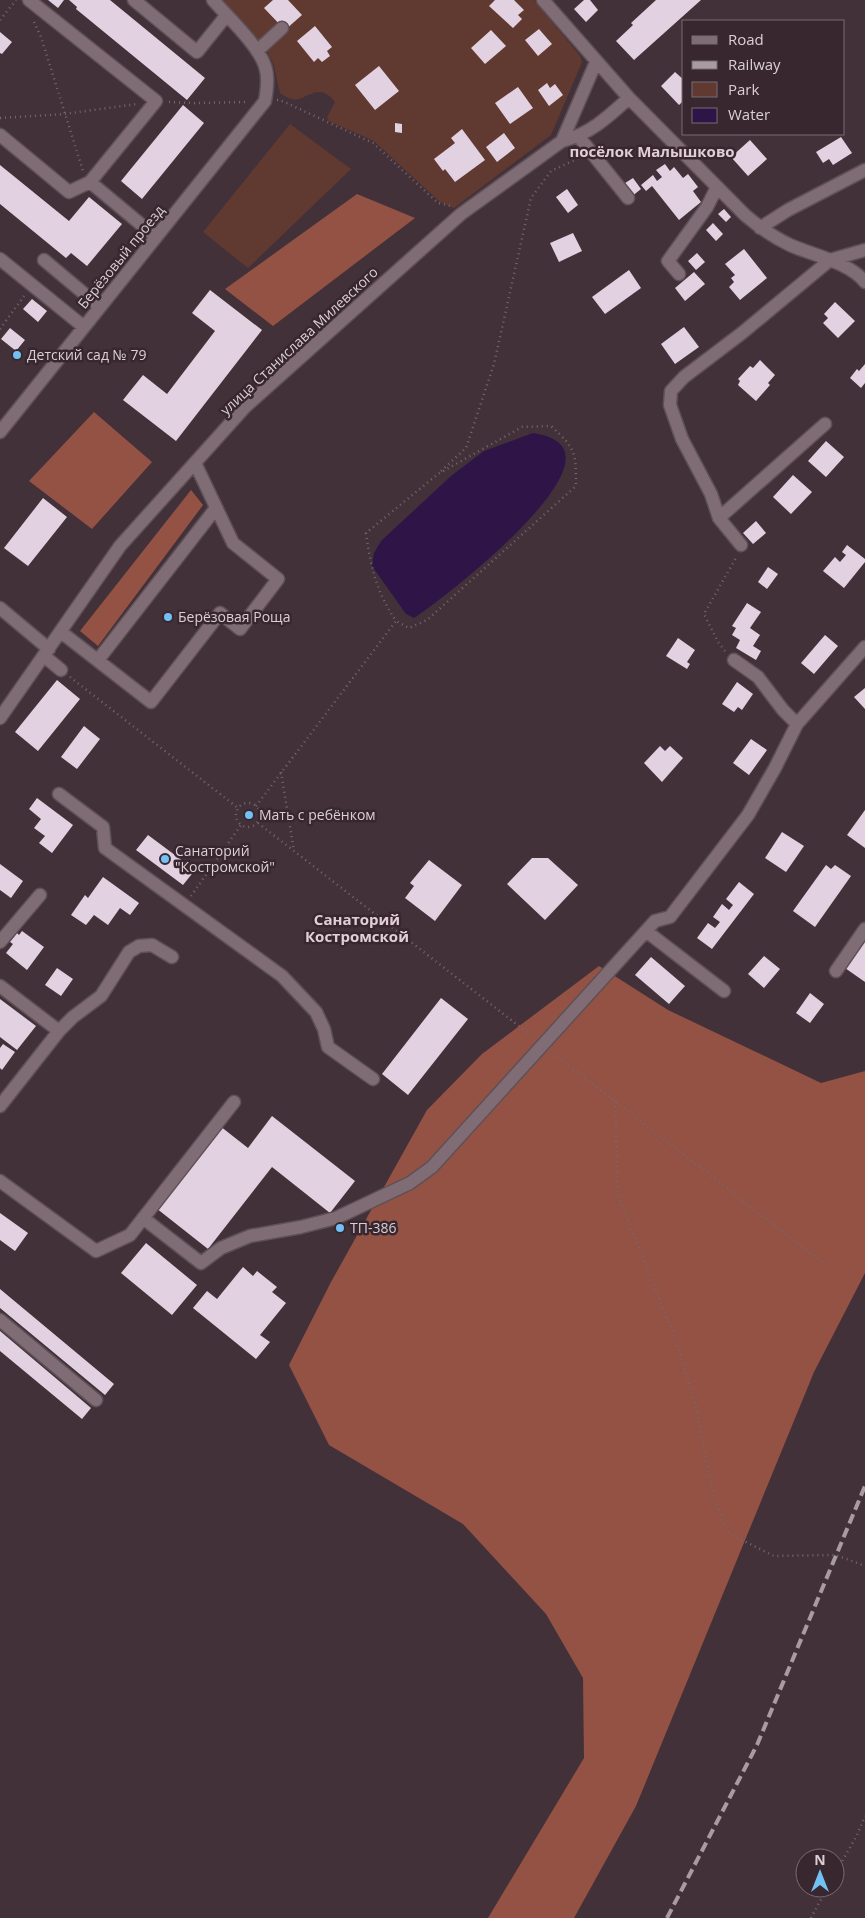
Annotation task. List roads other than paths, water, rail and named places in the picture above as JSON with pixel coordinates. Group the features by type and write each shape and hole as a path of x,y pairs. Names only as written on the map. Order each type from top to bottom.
{"street":[{"path":"0,135 69,192 90,182 156,101 29,0"},
{"path":"134,0 197,52 226,16"},
{"path":"212,0 257,51 282,28"},
{"path":"543,0 629,98 760,228 787,244 830,260 860,276 865,282"},
{"name":"Берёзовый проезд","path":"0,432 265,101 267,88 266,68 257,51"},
{"path":"562,141 596,62"},
{"name":"улица Станислава Милевского","path":"0,718 120,546 245,407 461,214 562,141 579,137 600,123 629,98"},
{"path":"579,137 628,198"},
{"path":"760,228 788,210 865,170"},
{"path":"90,182 156,237"},
{"path":"679,274 668,261 707,207 717,187"},
{"path":"741,545 719,518 711,494 682,439 670,406 671,391 684,377 742,333 830,260 865,250"},
{"path":"0,259 84,327"},
{"path":"44,260 100,307"},
{"path":"719,518 824,424"},
{"path":"61,632 151,702 220,613 240,629 246,622 278,580 233,543 195,464"},
{"path":"98,660 216,508"},
{"path":"0,609 61,670"},
{"path":"143,1218 201,1262 221,1248 250,1236 301,1227 336,1218 410,1183 432,1167 646,931 655,922 670,917 748,815 797,724 865,646"},
{"path":"734,660 758,677 797,724"},
{"path":"59,794 103,827 105,848 282,976 316,1012 324,1029 328,1047 373,1079"},
{"path":"0,942 40,895"},
{"path":"836,971 865,929"},
{"path":"646,931 724,991"},
{"path":"0,1106 59,1032 73,1017 101,996 129,952 139,946 152,945 172,957"},
{"path":"0,986 59,1032"},
{"path":"0,1181 96,1251 130,1235 234,1102"},
{"path":"0,1320 96,1400"}],"water":[{"path":"533,433 552,438 561,445 565,462 556,485 536,511 482,565 414,618 406,614 372,566 374,553 381,541 451,476 484,451"}],"railway":[{"path":"667,1918 757,1745 865,1486"}],"place":[{"name":"Детский сад № 79","path":"17,355"},
{"name":"Берёзовая Роща","path":"168,617"},
{"name":"Мать с ребёнком","path":"249,815"},
{"name":"Санаторий \"Костромской\"","path":"165,859"},
{"name":"ТП-386","path":"340,1228"}],"district":[{"name":"посёлок Малышково","path":"652,152"},
{"name":"Санаторий Костромской","path":"357,928"}]}
